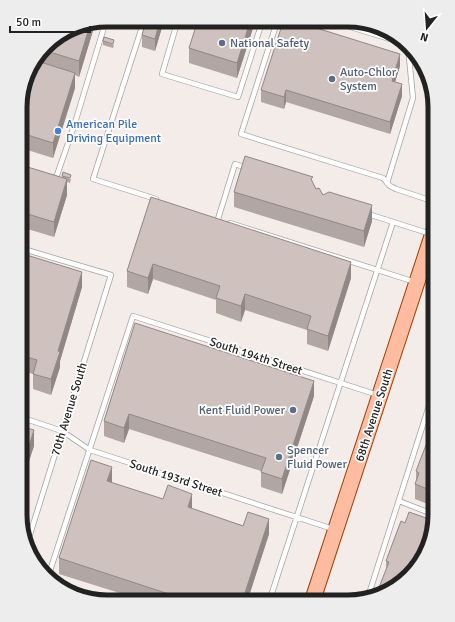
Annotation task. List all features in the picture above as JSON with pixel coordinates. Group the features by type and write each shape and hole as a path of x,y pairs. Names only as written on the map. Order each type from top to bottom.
{"main road":[{"name":"68th Avenue South","path":"314,595 428,249"}],"lane":[{"path":"49,176 56,178 74,126 104,27"},
{"path":"142,27 93,179 159,200"},
{"path":"176,27 162,74 238,97 260,27"},
{"path":"275,27 241,134 383,178 387,183 396,189 428,200"},
{"path":"352,27 388,39"},
{"path":"387,183 413,98 409,55"},
{"path":"218,219 235,164 250,169"},
{"path":"363,212 392,222 428,230"},
{"path":"211,216 417,282"},
{"path":"271,595 392,222"},
{"name":"70th Avenue South","path":"27,250 111,275 30,535"},
{"name":"South 194th Street","path":"90,450 133,316 380,396"},
{"path":"370,592 428,409"},
{"name":"South 193rd Street","path":"27,419 62,431 90,450 336,530"},
{"path":"50,571 90,450"},
{"path":"399,500 428,512"}],"building":[{"path":"144,27 158,27 155,39 142,35"},
{"path":"196,27 248,27 237,63 189,48"},
{"name":"Auto-Chlor System","path":"281,27 313,27 400,54 392,81 402,84 390,122 286,90 284,97 261,90"},
{"path":"89,30 79,61 49,52 67,38 81,31"},
{"path":"104,37 114,40 113,44 103,41"},
{"path":"41,62 75,73 53,143 27,135 27,107 31,81"},
{"path":"245,156 313,177 311,179 316,189 319,188 323,195 329,192 372,205 364,231 234,192"},
{"path":"27,167 67,179 54,222 27,214"},
{"path":"63,172 71,175 70,178 62,176"},
{"path":"151,197 351,262 328,336 307,329 311,316 245,294 241,306 216,298 220,286 153,264 148,278 127,271"},
{"path":"27,255 82,272 51,379 33,374 37,360 27,357"},
{"path":"135,323 314,381 282,479 261,472 266,458 129,414 124,428 104,421"},
{"path":"27,428 34,430 27,452"},
{"path":"428,440 428,489 415,484 419,473 416,471"},
{"path":"91,460 112,467 107,481 163,499 168,485 192,494 188,507 243,526 248,512 269,519 244,595 172,595 59,558"},
{"path":"409,512 428,519 424,541 408,568 401,575 378,589 389,562 386,561 401,521 405,523"}],"place":[{"name":"National Safety","path":"222,43"},
{"name":"Auto-Chlor System","path":"332,79"},
{"name":"American Pile Driving Equipment","path":"58,131"},
{"name":"Kent Fluid Power","path":"293,410"},
{"name":"Spencer Fluid Power","path":"279,457"}]}
